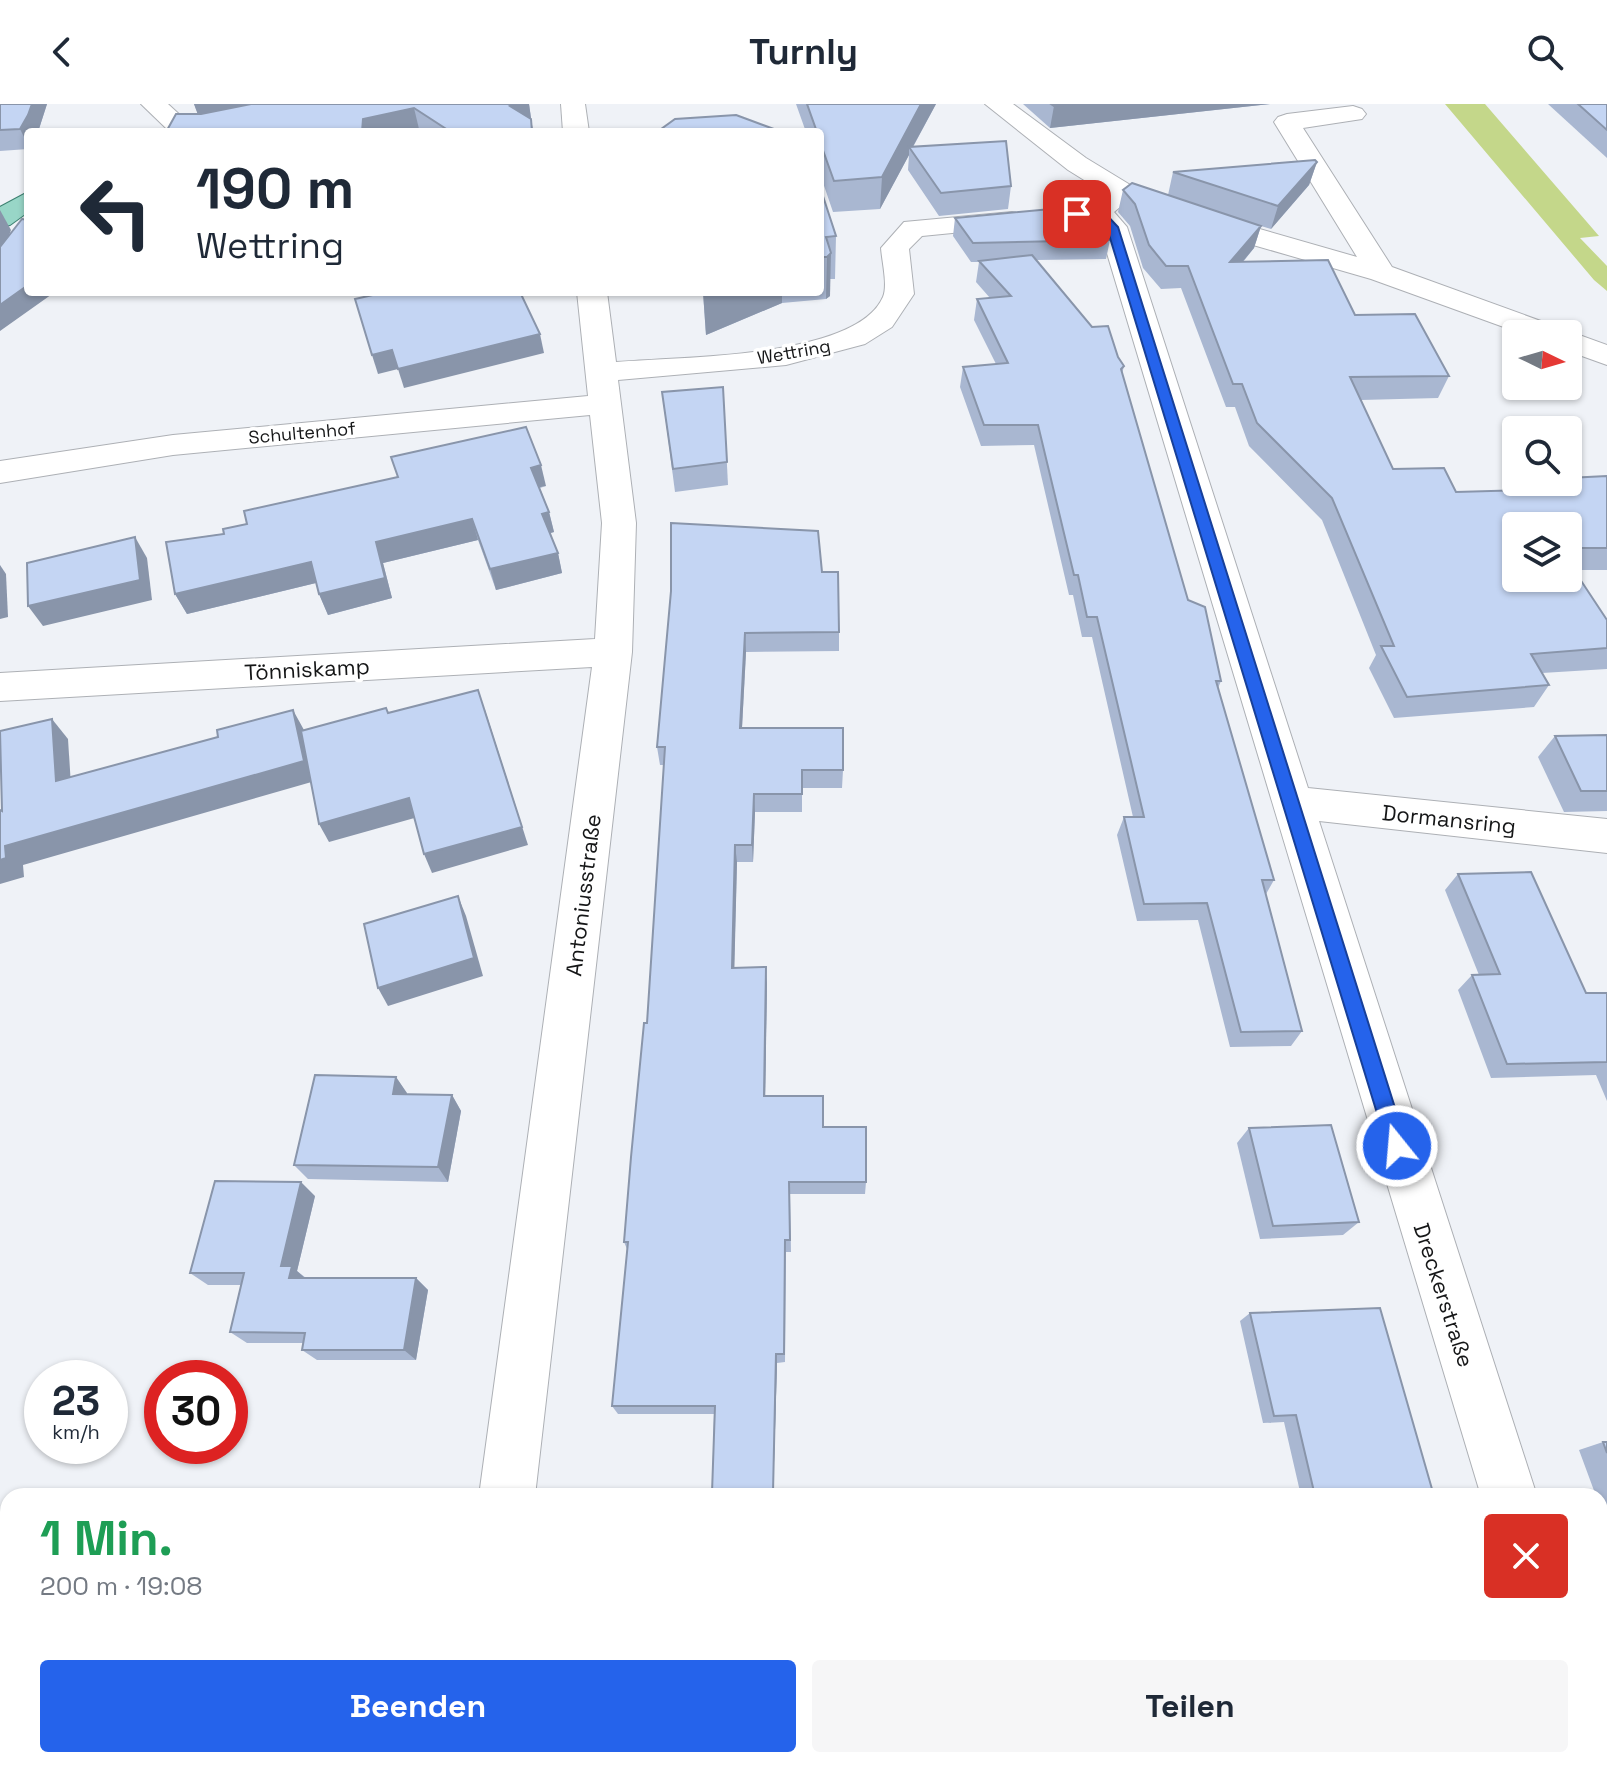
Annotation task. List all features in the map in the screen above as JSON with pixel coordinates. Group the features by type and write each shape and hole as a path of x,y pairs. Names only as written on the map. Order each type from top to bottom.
{"main road":[{"path":"185,128 209,123"},
{"path":"0,219 24,203"}],"street":[{"path":"153,104 173,128"},
{"path":"573,104 576,128"},
{"path":"997,104 1077,164 1099,206 1232,230 1381,273 1512,320"},
{"path":"1353,114 1287,122 1381,273"},
{"name":"Dreckerstraße","path":"1099,206 1113,227 1506,1488"},
{"name":"Wettring","path":"603,388 794,356 845,343 878,324 899,294 895,248 914,228 1047,217"},
{"name":"Antoniusstraße","path":"508,1488 613,652 619,523 592,296"},
{"path":"1582,346 1607,356"},
{"name":"Schultenhof","path":"0,472 173,445 603,388"},
{"name":"Tönniskamp","path":"0,687 613,652"},
{"name":"Dormansring","path":"1290,802 1607,836"}],"green space":[{"path":"1445,104 1485,104 1599,236 1580,238 1607,266 1607,291 1594,280"}],"building":[{"path":"0,104 32,104 20,129 0,130"},
{"path":"251,104 516,104 510,106 531,119 532,128 445,128 414,108 363,119 362,128 168,128 176,114 201,114"},
{"path":"807,104 921,104 882,177 834,181 824,153 824,128 816,128"},
{"path":"1578,104 1607,104 1607,130"},
{"path":"736,115 771,128 663,128 675,119"},
{"path":"1006,141 1011,186 941,193 909,147"},
{"path":"1317,162 1278,206 1173,172"},
{"path":"1132,183 1261,226 1230,262 1328,260 1355,315 1415,314 1449,376 1350,377 1393,469 1444,468 1456,492 1502,491 1502,496 1582,496 1582,477 1607,476 1607,548 1582,548 1582,512 1502,512 1502,592 1582,592 1582,582 1607,620 1607,648 1531,654 1549,685 1407,697 1381,646 1394,646 1332,498 1257,423 1242,384 1233,384 1188,266 1166,266 1149,245 1135,204 1123,190"},
{"path":"824,199 836,236 826,237 831,253 824,257"},
{"path":"1094,205 1101,213 1110,240 973,243 955,218"},
{"path":"24,219 24,288 0,305 0,247"},
{"path":"1032,255 1092,327 1108,326 1124,366 1121,369 1188,600 1205,607 1221,681 1216,681 1274,880 1262,880 1302,1031 1241,1032 1207,903 1144,904 1124,817 1144,817 1097,617 1087,617 1078,575 1074,575 1038,425 984,425 963,367 1008,363 977,299 1011,296 979,261"},
{"path":"368,296 522,296 540,334 398,369 392,350 372,355 355,299"},
{"path":"723,387 727,462 673,469 662,392"},
{"path":"526,427 541,465 531,468 549,512 542,514 558,553 490,569 472,519 376,542 385,578 319,594 311,562 175,594 166,542 224,534 223,529 247,524 244,511 398,477 391,457"},
{"path":"671,523 818,531 822,572 838,572 839,632 745,633 740,728 843,728 843,770 802,770 802,794 754,794 752,845 735,845 732,968 766,967 764,1096 823,1096 823,1127 866,1127 866,1182 789,1182 790,1240 785,1240 784,1354 776,1354 773,1488 712,1488 715,1406 612,1406 628,1242 624,1242 631,1157 644,1023 647,1023 665,747 657,747 671,591"},
{"path":"135,537 140,580 28,606 27,563"},
{"path":"478,690 522,827 424,854 409,798 319,824 301,731 386,708 388,713"},
{"path":"293,710 304,761 5,846 6,858 0,860 0,731 52,719 56,781 218,737 217,730"},
{"path":"1607,735 1607,791 1581,791 1555,736"},
{"path":"1531,872 1586,993 1607,993 1607,1062 1507,1064 1472,975 1500,974 1458,874"},
{"path":"458,896 474,958 378,988 364,924"},
{"path":"315,1075 396,1077 393,1094 452,1095 438,1167 294,1165"},
{"path":"1331,1125 1359,1222 1273,1226 1249,1128"},
{"path":"215,1181 301,1182 281,1266 292,1266 289,1278 416,1278 404,1350 302,1350 305,1333 230,1332 244,1273 190,1273"},
{"path":"1380,1308 1432,1488 1313,1488 1296,1415 1274,1416 1250,1313"}],"route":[{"path":"1077,214 1098,212 1113,227 1397,1146"}]}
